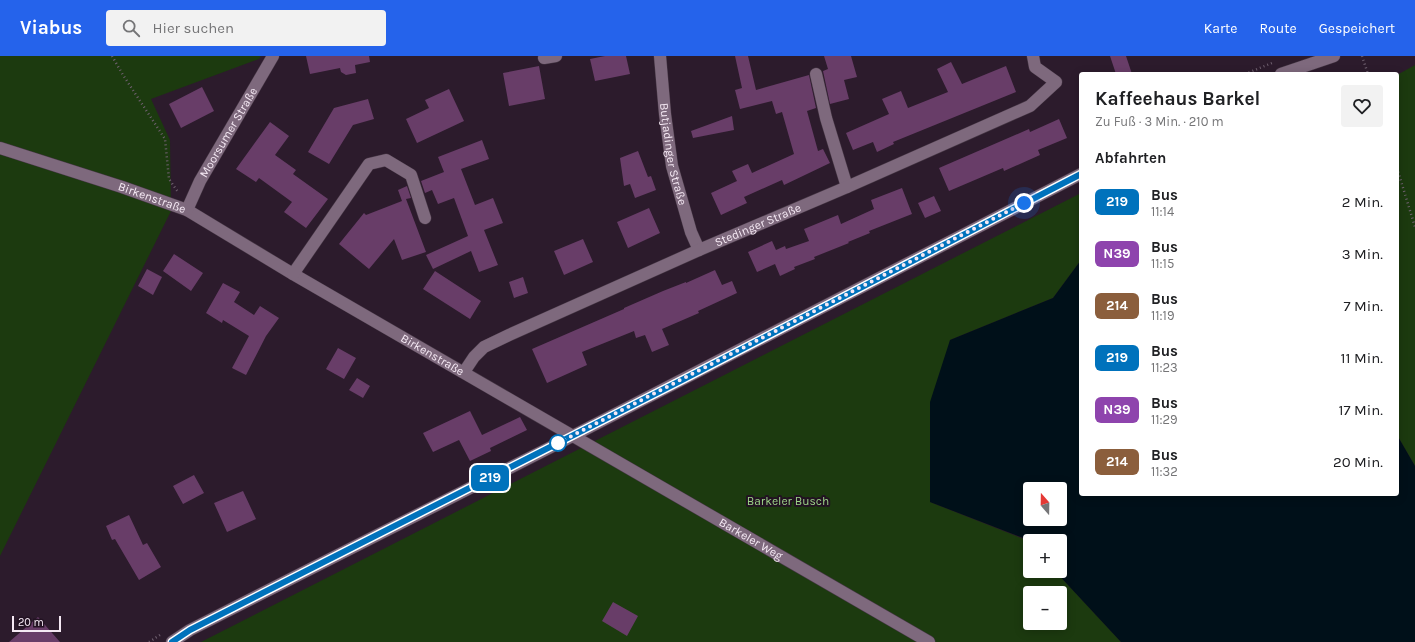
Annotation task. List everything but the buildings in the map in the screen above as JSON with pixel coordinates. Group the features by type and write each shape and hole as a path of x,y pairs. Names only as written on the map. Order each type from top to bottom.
{"street":[{"name":"Moorsumer Straße","path":"187,210 200,182 273,56"},
{"path":"544,58 556,56"},
{"name":"Butjadinger Straße","path":"660,56 665,114 672,166 691,232 698,250"},
{"name":"Stedinger Straße","path":"464,372 474,357 484,347 698,250 847,187 1030,106 1056,82 1035,67 1033,56"},
{"path":"1287,72 1334,56"},
{"path":"816,74 826,118 847,187"},
{"name":"Birkenstraße","path":"0,148 122,187 187,210 293,274 561,428 572,436"},
{"path":"293,274 369,164 386,160 411,175 425,218"},
{"path":"172,642 190,630 572,436 1079,175"},
{"name":"Barkeler Weg","path":"572,436 929,642"}],"path":[{"path":"112,56 165,139 169,180 178,191 187,210"},
{"path":"1362,56 1367,72"},
{"path":"1250,72 1272,63"},
{"path":"1399,175 1415,227"}],"green space":[{"path":"0,56 261,56 259,59 151,99 170,140 171,211 0,556"},
{"path":"1415,65 1415,466 1399,438 1399,74"},
{"name":"Barkeler Busch","path":"1079,194 1079,263 1053,298 950,340 930,502 1023,539 1023,578 1062,578 1121,642 201,642"}],"shaded area":[{"path":"1079,263 1079,496 1399,496 1399,438 1415,466 1415,642 1121,642 1062,578 1067,578 1067,534 1023,534 1023,538 930,502 930,402 950,340 1053,298"}],"bus line":[{"name":"219","path":"172,642 190,630 684,379 1079,175"}],"route":[{"path":"558,443 1024,203"}]}
